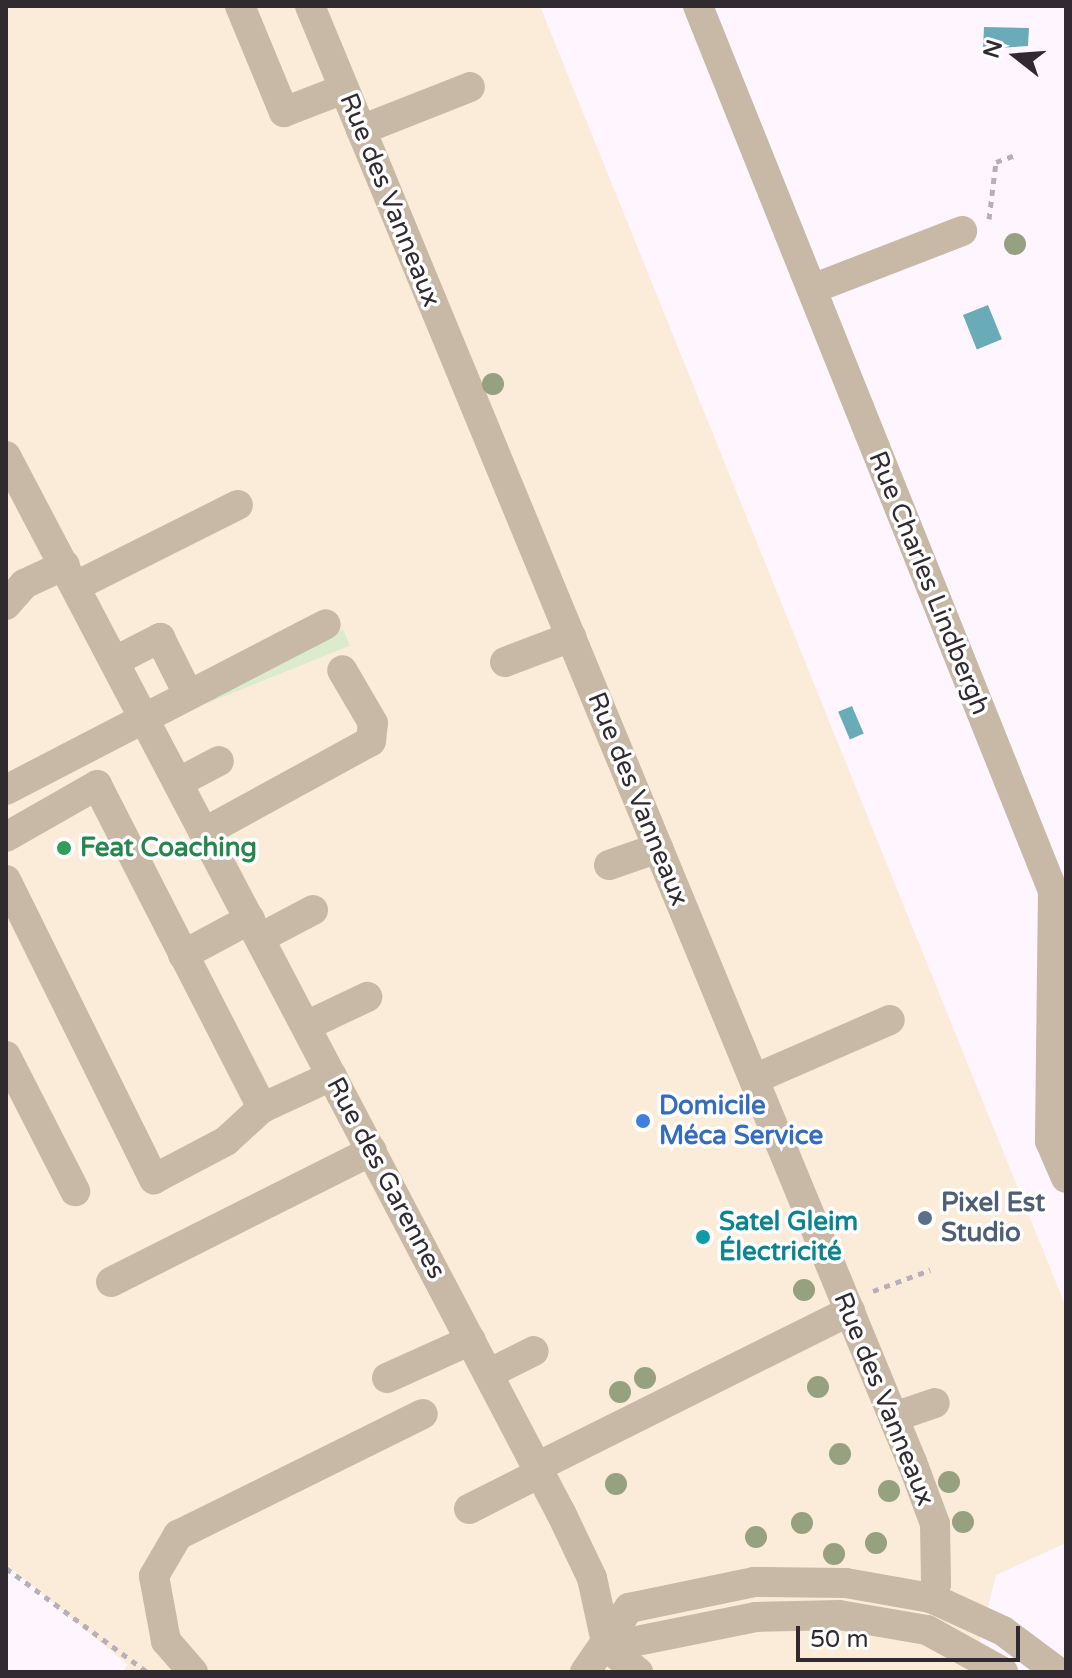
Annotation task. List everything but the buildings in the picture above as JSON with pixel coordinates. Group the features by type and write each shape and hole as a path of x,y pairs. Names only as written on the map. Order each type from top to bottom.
{"street":[{"path":"240,6 284,112 344,89"},
{"name":"Rue des Vanneaux","path":"310,6 894,1417 935,1524 936,1584 931,1598"},
{"name":"Rue Charles Lindbergh","path":"698,6 1053,891 1050,1141 1066,1178"},
{"path":"361,130 470,87"},
{"path":"812,289 972,231"},
{"name":"Rue des Garennes","path":"6,456 538,1470 592,1578 607,1647"},
{"path":"6,605 16,600 24,584 70,575 238,505"},
{"path":"6,790 326,624"},
{"path":"115,661 155,629 188,694"},
{"path":"505,662 571,637"},
{"path":"205,832 371,741 373,723 342,670"},
{"path":"179,782 219,761"},
{"path":"6,837 97,785 262,1108"},
{"path":"609,865 658,848"},
{"path":"6,880 154,1179 226,1141 262,1108 332,1076"},
{"path":"183,955 313,910"},
{"path":"306,1026 367,997"},
{"path":"754,1079 890,1020"},
{"path":"6,1056 75,1191"},
{"path":"111,1282 372,1151"},
{"path":"469,1509 848,1306"},
{"path":"387,1378 471,1340"},
{"path":"488,1374 534,1351"},
{"path":"894,1417 935,1403"},
{"path":"193,1672 166,1641 154,1576 178,1535 423,1414"},
{"path":"585,1672 607,1647 629,1608 754,1582 846,1583 931,1598 1003,1631 1058,1672"},
{"path":"607,1647 756,1617 839,1615 927,1630 1003,1672"},
{"path":"607,1647 638,1672"}],"path":[{"path":"972,231 992,209 996,162 1018,154"},
{"path":"848,1306 930,1270"},
{"path":"6,1568 147,1672"}],"shaded area":[{"path":"6,6 540,6 1066,1307 1066,1543 996,1575 972,1672 122,1672 128,1665 6,1564"}],"green space":[{"path":"343,629 350,646 175,716 169,699"}],"water":[{"path":"984,27 1029,28 1028,46 983,49"},
{"path":"988,305 1002,339 977,349 963,315"},
{"path":"852,706 864,734 850,739 838,712"}],"place":[{"name":"Feat Coaching","path":"64,848"},
{"name":"Domicile Méca Service","path":"643,1121"},
{"name":"Pixel Est Studio","path":"925,1218"},
{"name":"Satel Gleim Électricité","path":"703,1237"}]}
